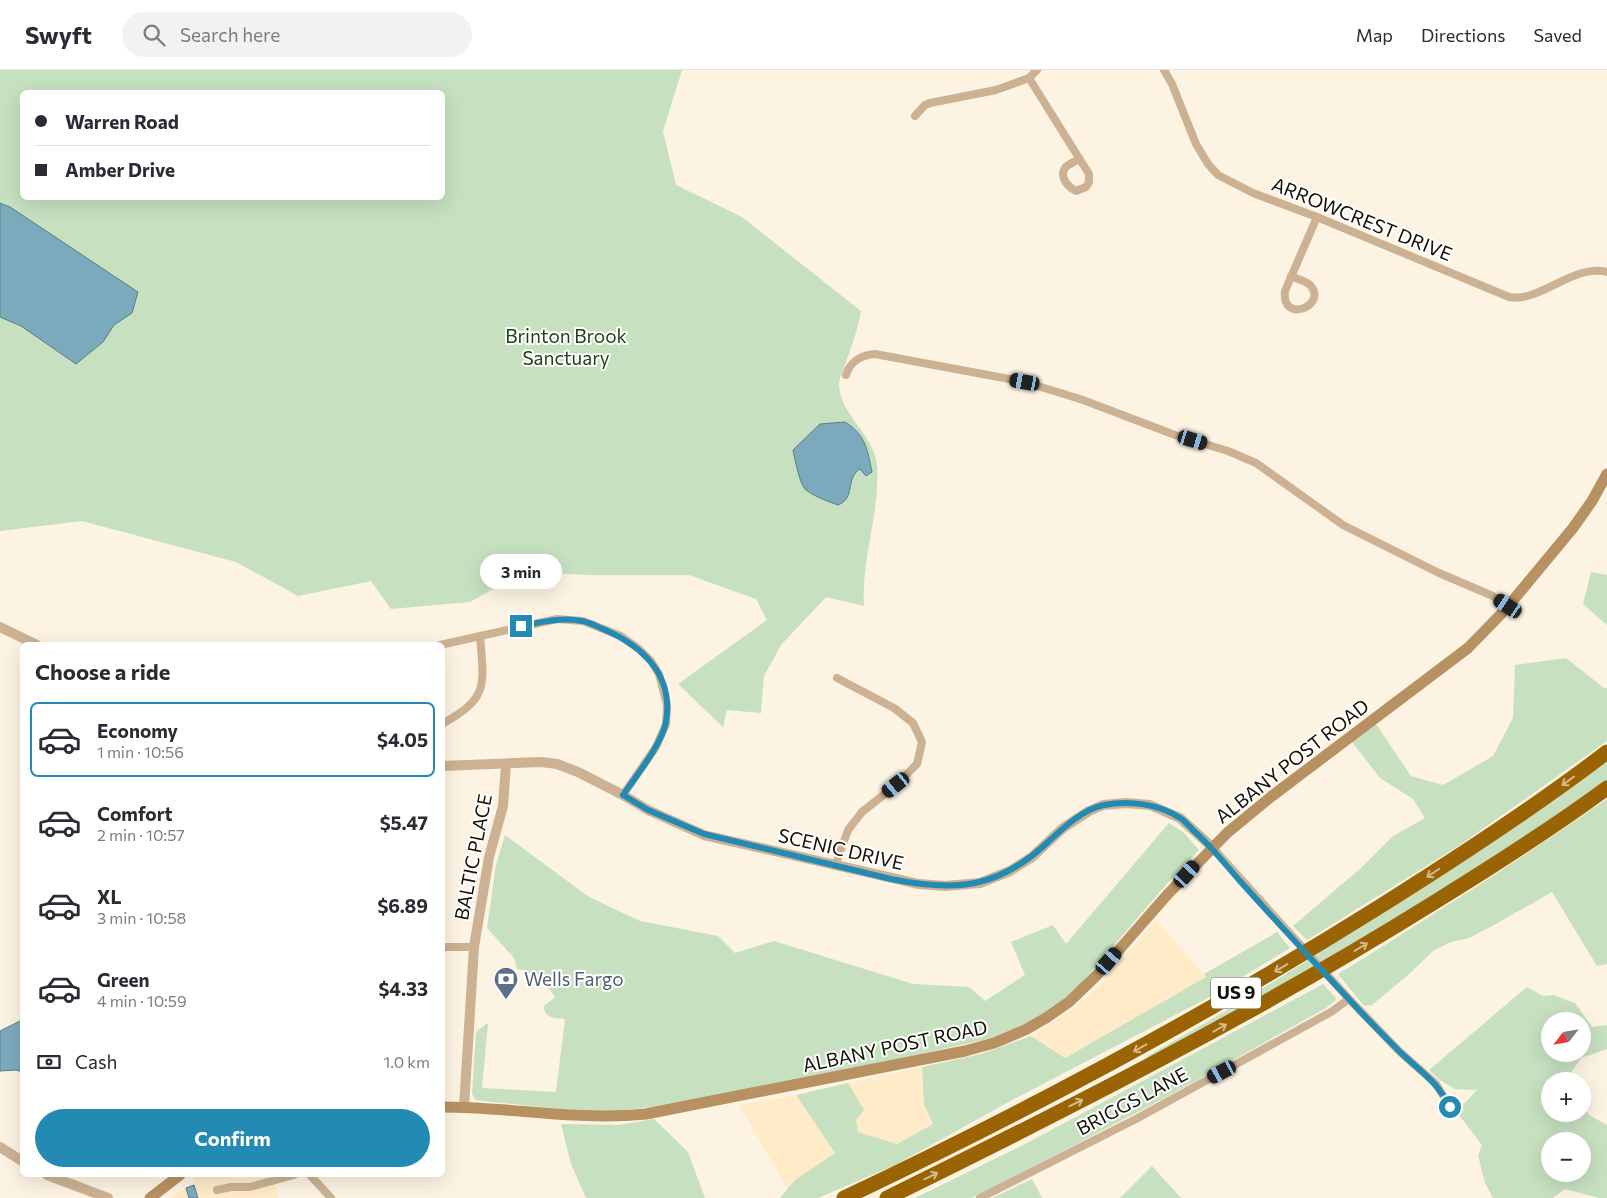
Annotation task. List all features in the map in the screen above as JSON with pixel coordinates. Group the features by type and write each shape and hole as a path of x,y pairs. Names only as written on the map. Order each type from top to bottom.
{"highway":[{"name":"US 9","path":"844,1198 1108,1066 1260,980 1442,867 1514,819 1607,752"},
{"name":"US 9","path":"888,1198 1114,1086 1280,994 1403,923 1483,872 1607,788"}],"main road":[{"name":"ALBANY POST ROAD","path":"445,1107 597,1116 646,1114 921,1060 994,1043 1039,1023 1069,1002 1086,986 1212,848 1240,821 1460,654 1484,632 1508,606 1585,512 1607,474"},
{"path":"150,1198 177,1177"}],"street":[{"path":"915,116 925,105 930,103 996,90 1029,78 1037,70"},
{"name":"ARROWCREST DRIVE","path":"1164,70 1172,84 1196,144 1208,164 1218,175 1253,193 1516,298 1524,297 1578,274 1607,272"},
{"path":"1029,78 1079,159"},
{"path":"1292,276 1305,282 1312,288 1313,298 1305,309 1293,309 1285,301 1284,291 1317,217"},
{"path":"846,375 853,362 868,354 875,354 1025,382 1083,400 1175,435 1228,451 1256,463 1343,526 1439,573 1493,596 1508,606"},
{"path":"445,644 557,619 582,621 621,636 639,648 651,661 658,674 667,705 666,724 656,747 623,795"},
{"path":"0,627 31,642"},
{"path":"445,722 472,704 478,696 482,684 480,636"},
{"path":"835,866 848,830 862,812 896,785 917,764 922,742 913,723 894,708 837,678"},
{"name":"SCENIC DRIVE","path":"445,766 541,762 558,764 623,795 648,810 704,834 919,884 945,886 980,883 1010,871 1032,856 1063,828 1089,811 1103,805 1126,803 1150,805 1180,818 1212,848"},
{"name":"BALTIC PLACE","path":"464,1107 474,947 489,857 503,806 506,764"},
{"path":"1212,848 1341,991 1399,1051 1436,1084 1450,1107"},
{"path":"445,947 474,947"},
{"name":"BRIGGS LANE","path":"980,1198 1160,1106 1331,1012 1349,999"},
{"path":"0,1147 20,1160"},
{"path":"52,1177 108,1198"},
{"path":"217,1190 231,1187 255,1186 287,1177"},
{"path":"312,1177 331,1198"}],"shaded area":[{"path":"1156,920 1206,977 1065,1058 1031,1036 1069,1012 1092,993"},
{"path":"922,1067 924,1104 933,1124 897,1144 858,1132 848,1083"},
{"path":"796,1095 835,1153 795,1180 788,1189 739,1105"},
{"path":"194,1177 273,1177 279,1198 198,1198"},
{"path":"186,1188 189,1198 168,1198"}],"green space":[{"name":"Brinton Brook Sanctuary","path":"0,70 682,70 663,131 676,185 742,217 861,311 855,337 839,384 845,406 870,445 875,455 877,466 876,501 865,571 864,606 826,597 781,645 764,676 761,713 727,710 723,727 678,684 767,620 756,599 689,575 547,573 502,584 470,602 391,609 371,581 298,596 236,562 82,521 0,531"},
{"path":"1591,572 1607,575 1607,625 1583,604"},
{"path":"1566,658 1604,688 1607,688 1607,741 1457,847 1307,940 1293,926 1361,868 1393,836 1425,818 1413,799 1380,778 1352,742 1376,724 1411,776 1443,785 1493,756 1513,718 1515,665"},
{"path":"1607,760 1607,781 1540,829 1391,923 1149,1059 1147,1056 1207,1022 1323,951"},
{"path":"1607,799 1607,964 1597,966 1552,892 1469,938 1451,942 1433,951 1372,1005 1364,1006 1338,974 1474,888"},
{"path":"1169,823 1184,833 1199,850 1172,878 1078,987 1058,1004 1029,1023 992,1038 885,1062 671,1105 615,1111 563,1109 475,1100 472,1093 476,1032 486,1024 488,1024 482,1088 556,1092 565,1019 548,1016 544,1006 555,997 548,987 534,975 517,969 514,958 487,928 496,865 505,835 589,897 640,921 718,936 735,953 774,941 913,984 969,987 985,1001 1025,975 1011,942 1053,925 1066,944"},
{"path":"1277,932 1290,948 1206,999 1014,1099 895,1165 818,1198 780,1198 795,1180 835,1153 796,1095 848,1083 864,1110 856,1120 858,1132 897,1144 933,1124 924,1104 922,1067 981,1054 1031,1036 1065,1058 1206,977 1204,974"},
{"path":"1323,984 1336,998 1326,1008 1165,1098 972,1198 915,1198 1029,1142"},
{"path":"1527,987 1543,996 1554,995 1575,1003 1581,1012 1541,1012 1541,1062 1578,1062 1572,1072 1541,1072 1541,1122 1591,1122 1591,1116 1607,1125 1607,1198 1599,1198 1565,1189 1553,1198 1493,1198 1485,1183 1478,1155 1482,1145 1459,1115 1462,1106 1477,1090 1455,1089 1440,1080 1429,1070"},
{"path":"1607,1025 1607,1049 1591,1055 1591,1026"},
{"path":"654,1119 688,1152 705,1198 586,1198 571,1164 561,1124 618,1125"},
{"path":"1152,1166 1181,1198 1120,1198"},
{"path":"1032,1179 1042,1198 992,1198"}],"water":[{"path":"0,203 10,207 138,292 132,313 114,325 103,342 76,364 21,326 0,317"},
{"path":"845,422 861,437 867,450 872,472 866,476 860,469 855,473 847,498 838,505 805,489 799,476 793,450 820,424"},
{"path":"20,1021 20,1071 0,1071 0,1031"},
{"path":"194,1185 198,1198 189,1198 186,1188"}],"place":[{"name":"Wells Fargo","path":"506,1000"}],"route":[{"path":"521,626 557,619 582,621 621,636 639,648 651,661 664,692 667,705 666,724 656,747 623,795 648,810 704,834 891,879 945,886 980,883 1010,871 1032,856 1063,828 1089,811 1103,805 1126,803 1150,805 1180,818 1212,848 1349,999 1399,1051 1426,1073 1444,1095 1450,1107"}]}
